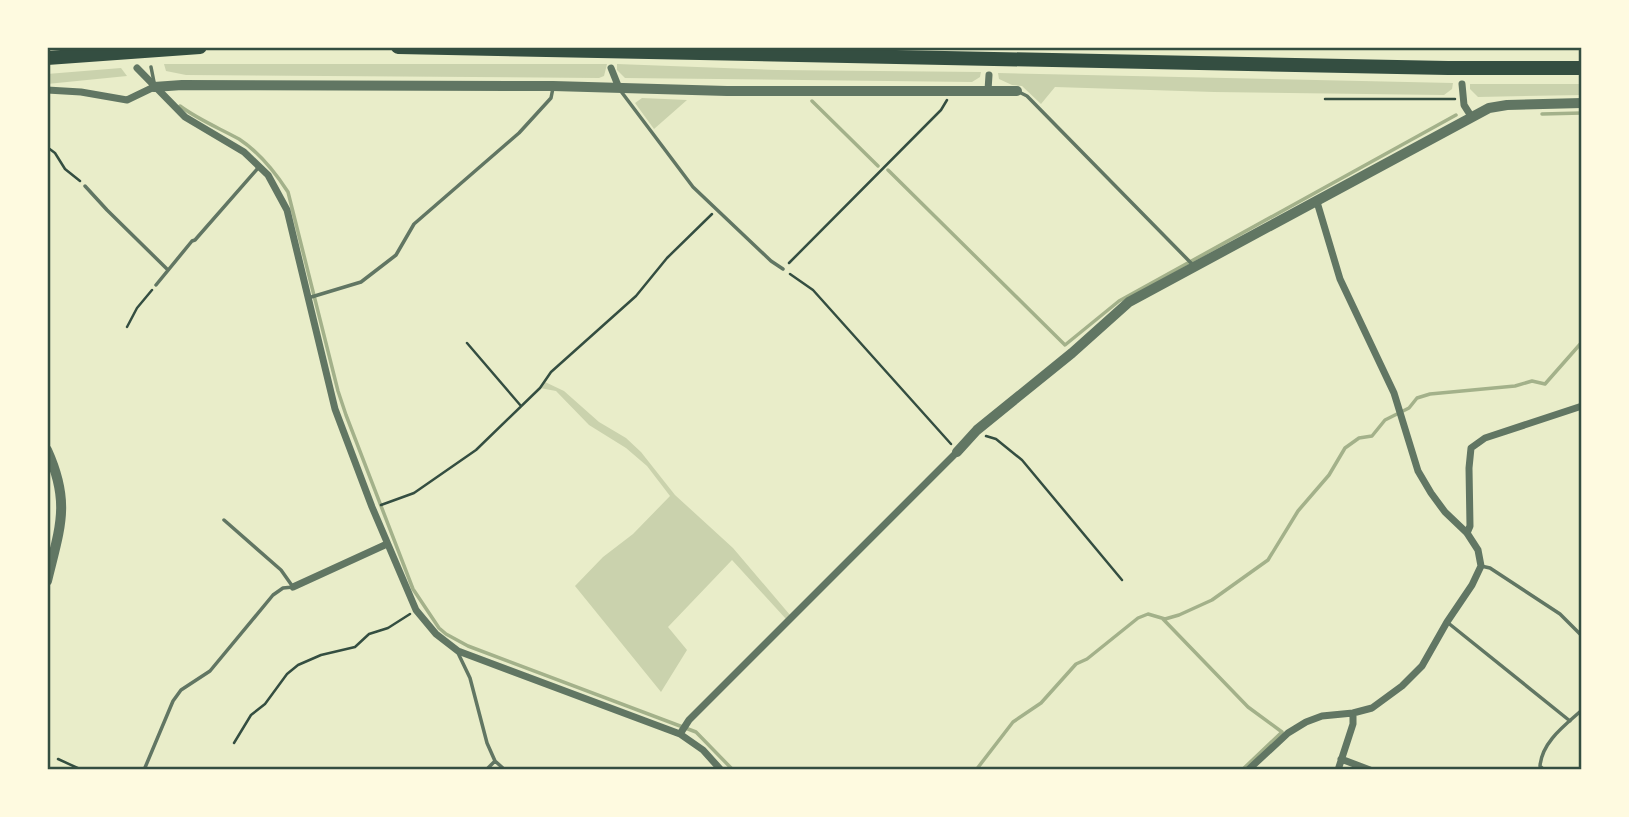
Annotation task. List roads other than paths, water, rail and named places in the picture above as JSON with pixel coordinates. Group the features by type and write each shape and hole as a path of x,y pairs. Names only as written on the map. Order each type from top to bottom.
{"highway":[{"path":"47,58 200,47"},
{"path":"398,47 1448,68 1582,68"}],"street":[{"path":"137,68 184,117 235,146 259,167 280,194 287,210 335,409 372,507 416,610 436,634 458,651 680,734 703,750 721,770"},
{"path":"611,68 619,88"},
{"path":"988,90 989,75"},
{"path":"1462,84 1462,99 1471,116"},
{"path":"47,90 80,92 127,100 154,87 181,85 1017,91"},
{"path":"680,734 689,720 977,430 1072,353 1129,302 1489,108 1582,103"},
{"path":"1248,770 1288,733 1306,722 1332,713 1353,713 1372,708 1402,686 1422,666 1481,566 1478,550 1467,533 1438,503 1418,471 1383,368 1340,279 1317,202"},
{"path":"1467,533 1471,526 1471,448 1485,438 1582,406"},
{"path":"47,450 58,476 62,511 47,581"},
{"path":"293,587 387,544"},
{"path":"1338,770 1353,724 1353,713"},
{"path":"1341,759 1370,770"}],"lane":[{"path":"151,67 154,87"},
{"path":"308,298 361,282 396,255 414,224 519,133 551,98 553,86"},
{"path":"619,88 687,180 771,261 783,269"},
{"path":"1017,91 1027,96 1194,266"},
{"path":"156,285 259,167"},
{"path":"85,186 168,270"},
{"path":"144,770 180,690 210,671 273,595 283,588 293,587 281,570 224,520"},
{"path":"1481,566 1490,568 1560,614 1582,636"},
{"path":"1447,622 1570,721"},
{"path":"458,651 458,657 470,678 487,743 495,761 506,770"},
{"path":"1544,770 1540,766 1541,754 1548,743 1582,710"},
{"path":"486,770 495,761"}],"waterway":[{"path":"812,101 878,166"},
{"path":"180,106 246,144 266,163 288,192 346,415 413,589 439,628 468,646 696,732 733,770"},
{"path":"1542,114 1582,113"},
{"path":"888,170 1065,345 1119,301 1456,115"},
{"path":"976,770 1013,722 1041,703 1076,664 1087,659 1138,618 1148,614 1165,619 1179,615 1212,600 1268,560 1298,511 1329,475 1345,448 1359,438 1372,436 1385,420 1409,408 1417,398 1430,394 1515,386 1532,381 1545,384 1582,342"},
{"path":"1162,618 1248,707 1282,732 1242,770"}]}
